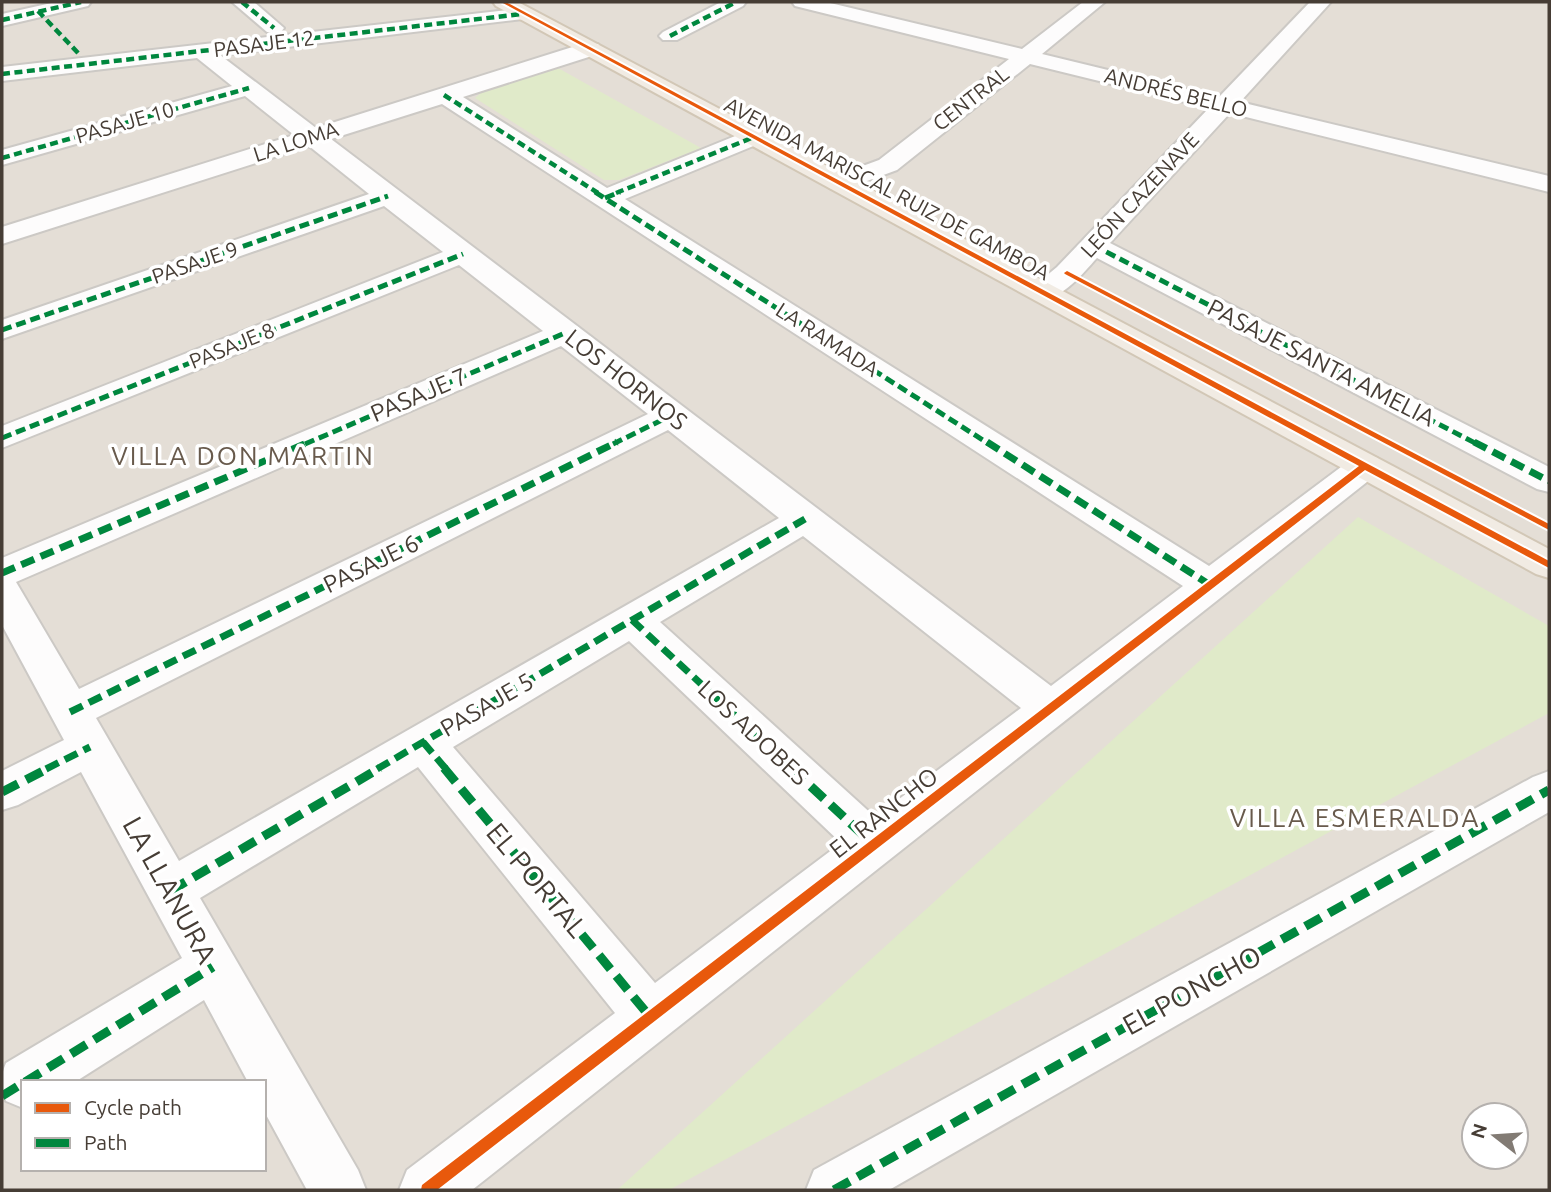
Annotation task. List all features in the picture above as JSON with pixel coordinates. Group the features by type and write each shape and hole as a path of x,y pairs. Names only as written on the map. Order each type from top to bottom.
{"main road":[{"name":"AVENIDA MARISCAL RUIZ DE GAMBOA","path":"514,8 1549,565"}],"street":[{"path":"2,19 81,2"},
{"path":"242,2 274,28"},
{"path":"670,36 736,2"},
{"name":"ANDRÉS BELLO","path":"802,2 1549,184"},
{"name":"CENTRAL","path":"839,183 888,165 1095,2"},
{"name":"LEÓN CAZENAVE","path":"1042,292 1067,273 1321,2"},
{"name":"PASAJE 12","path":"2,74 201,51 514,8"},
{"path":"38,11 80,55"},
{"name":"LA LOMA","path":"2,236 590,49"},
{"name":"LOS HORNOS","path":"201,51 1050,708"},
{"name":"PASAJE 10","path":"2,158 249,88"},
{"name":"LA RAMADA","path":"444,95 1210,585"},
{"path":"605,198 754,137"},
{"name":"PASAJE 9","path":"2,330 388,196"},
{"name":"PASAJE SANTA AMELIA","path":"1093,245 1549,481"},
{"name":"PASAJE 8","path":"2,438 463,254"},
{"name":"PASAJE 7","path":"2,573 565,333"},
{"name":"PASAJE 6","path":"2,792 80,730 672,415"},
{"name":"EL RANCHO","path":"427,1190 1364,466"},
{"name":"PASAJE 5","path":"170,891 805,519"},
{"name":"LA LLANURA","path":"2,591 338,1190"},
{"name":"LOS ADOBES","path":"632,620 874,845"},
{"name":"EL PORTAL","path":"423,743 650,1018"},
{"name":"EL PONCHO","path":"834,1190 1549,790"},
{"path":"27,1080 213,967"},
{"path":"2,1096 21,1084"}],"shaded area":[{"path":"2,2 1549,2 1549,1190 2,1190"}],"green space":[{"path":"558,68 701,148 619,180 604,180 475,98 482,92"},
{"path":"1358,517 1549,626 1549,713 669,1190 617,1190"}],"marked path":[{"path":"2,20 81,2"},
{"path":"242,2 274,28"},
{"path":"670,36 736,2"},
{"path":"38,11 80,55"},
{"path":"2,74 522,14"},
{"path":"2,158 249,88"},
{"path":"444,95 1210,585"},
{"path":"605,198 754,137"},
{"path":"2,330 388,196"},
{"path":"1093,245 1549,481"},
{"path":"2,438 463,254"},
{"path":"2,573 565,333"},
{"path":"70,712 672,415"},
{"path":"170,891 805,519"},
{"path":"632,620 874,845"},
{"path":"423,742 651,1018"},
{"path":"2,792 90,747"},
{"path":"834,1190 1549,790"},
{"path":"28,1080 213,967"},
{"path":"2,1096 21,1084"}],"cycle path":[{"path":"503,2 1549,565"},
{"path":"1067,273 1549,527"},
{"path":"427,1190 1365,466"}],"district":[{"name":"VILLA DON MARTIN","path":"243,456"},
{"name":"VILLA ESMERALDA","path":"1355,818"}]}
